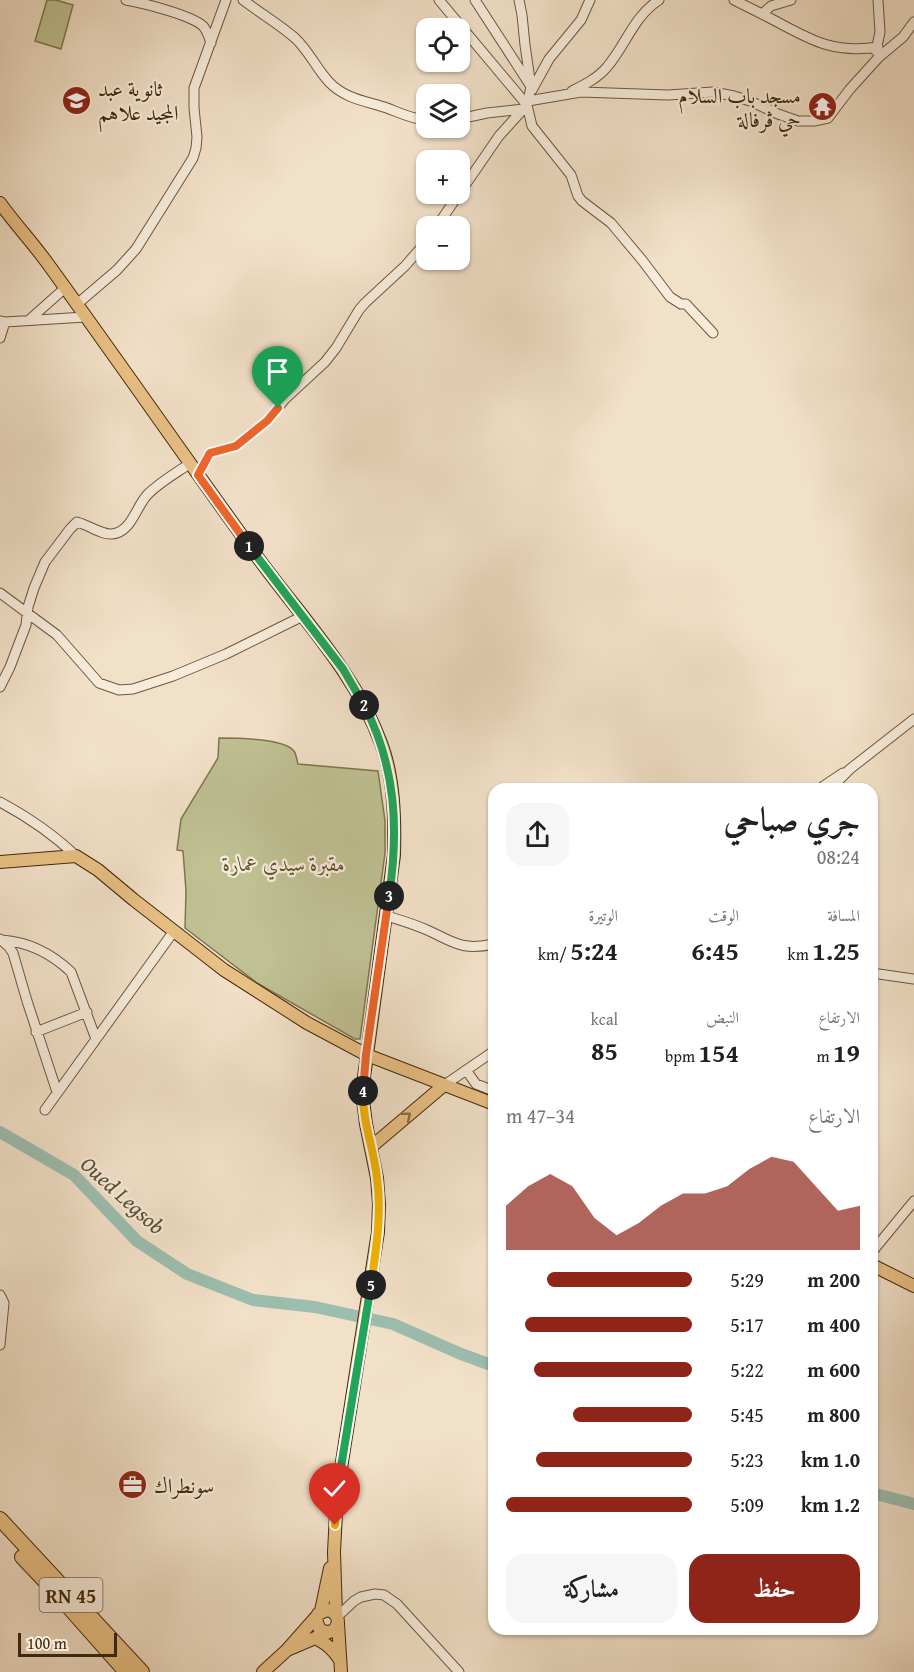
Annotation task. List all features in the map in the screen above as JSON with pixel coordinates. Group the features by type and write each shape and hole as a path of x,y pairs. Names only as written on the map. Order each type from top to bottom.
{"highway":[{"name":"RN 45","path":"0,1519 142,1672"},
{"name":"RN 45","path":"0,1534 126,1672"}],"main road":[{"path":"0,203 65,288 189,464 343,669 355,688 382,744 389,772 395,829 394,855 366,1055 363,1100 377,1178 379,1204 375,1257 337,1494 334,1552 341,1666"},
{"path":"0,862 76,856 98,870 224,970 307,1023 366,1055 443,1086 477,1091 488,1099"},
{"path":"371,1147 443,1086"},
{"path":"878,1268 914,1286"},
{"path":"327,1632 320,1630 316,1624 334,1552"},
{"path":"262,1672 287,1650 319,1614 327,1610 337,1618"},
{"path":"287,1650 334,1630 337,1618"},
{"path":"315,1638 327,1644 334,1651 341,1666"}],"street":[{"path":"126,0 152,5 194,20 205,28 211,43"},
{"path":"218,0 218,24"},
{"path":"76,305 117,270 136,249 193,158 197,137 194,88 226,0"},
{"path":"243,0 294,38 338,89 355,99 416,119"},
{"path":"439,0 528,99"},
{"path":"475,0 514,59 528,99"},
{"path":"519,0 532,126 571,175 582,201 611,223 670,297 681,304 686,304 713,333"},
{"path":"522,15 528,0"},
{"path":"444,216 528,99 549,59 581,20 590,0"},
{"path":"564,95 598,76 608,67 639,18 648,7 660,0"},
{"path":"734,0 820,44 846,49 878,47"},
{"path":"762,14 771,6 791,0"},
{"path":"869,68 878,47 879,0"},
{"path":"470,117 528,99 581,92 668,95 718,93 750,101 798,121 814,121 828,118 869,68 903,37 914,22"},
{"path":"198,475 210,453 234,447 267,421 285,399 325,362 359,310 416,253"},
{"path":"29,320 65,288"},
{"path":"0,338 2,321 85,317"},
{"path":"0,687 26,625 34,588 45,562 75,523 110,534 120,532 130,523 148,494 189,464"},
{"path":"0,593 57,635 99,683 119,690 133,689 173,676 226,654 303,616"},
{"path":"837,783 850,769 914,719"},
{"path":"827,783 850,769"},
{"path":"0,802 23,814 59,840 76,856"},
{"path":"387,916 413,924 462,946 472,948 488,945"},
{"path":"45,1110 174,931"},
{"path":"1,940 16,941 32,946 63,964 71,972 96,1039"},
{"path":"1,940 13,953 36,1032 57,1092"},
{"path":"878,974 914,979"},
{"path":"36,1032 87,1012"},
{"path":"488,1050 470,1067 470,1077 477,1091 488,1091"},
{"path":"443,1086 488,1055"},
{"path":"878,1245 914,1201"},
{"path":"0,1295 4,1303 0,1345"},
{"path":"337,1618 361,1597 384,1595 397,1604 459,1672"}],"green space":[{"path":"47,0 73,5 61,49 35,41"},
{"name":"مقبرة سيدي عمارة","path":"219,738 280,743 294,751 298,764 378,771 385,821 385,853 360,1039 355,1039 257,983 185,928 186,891 183,851 177,850 181,819 218,758"}],"waterway":[{"name":"Oued Legsob","path":"0,1132 74,1175 137,1241 187,1274 253,1300 315,1307 393,1324 488,1364"},
{"name":"Oued Legsob","path":"878,1495 914,1504"}],"place":[{"name":"ثانوية عبد المجيد علاهم","path":"77,100"},
{"name":"مسجد باب السلام حي ڨرفالة","path":"822,107"},
{"name":"سونطراك","path":"133,1485"}],"route":[{"path":"278,408 267,421 236,446 210,453 198,475 355,688 382,744 389,772 395,829 390,892 364,1077 363,1100 377,1178 378,1232 340,1467 335,1525"}]}
